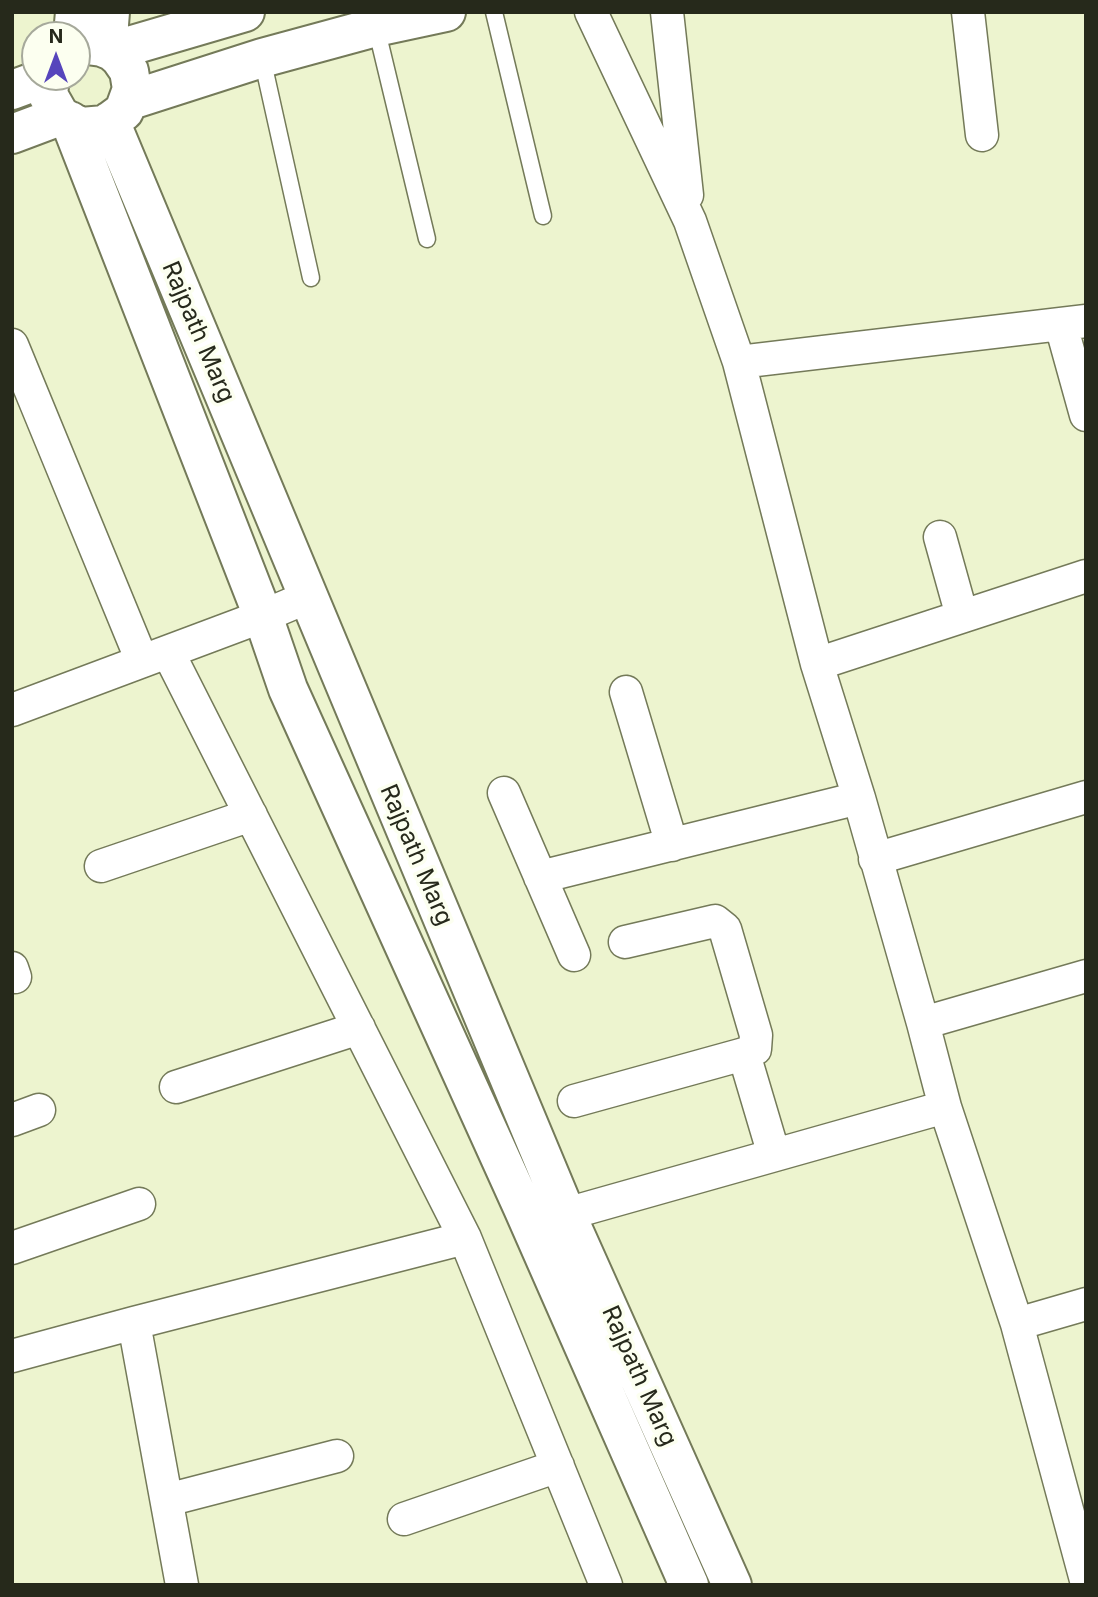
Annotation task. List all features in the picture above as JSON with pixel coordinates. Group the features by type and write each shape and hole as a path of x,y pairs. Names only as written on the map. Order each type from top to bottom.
{"main road":[{"path":"91,31 246,12"},
{"path":"119,111 262,58 376,27 446,12"},
{"path":"12,134 65,118 81,127 105,125 119,111 132,89 129,71 120,58 91,34"},
{"name":"Rajpath Marg","path":"48,91 48,95 65,118 263,616 288,689 530,1224 689,1585"},
{"name":"Rajpath Marg","path":"119,111 308,597 566,1214 732,1585"}],"street":[{"path":"591,12 690,221 738,362 817,664 859,798 945,1107 1017,1324 1086,1580"},
{"path":"667,12 690,221"},
{"path":"968,12 982,135"},
{"path":"738,362 1073,323 1086,415"},
{"path":"12,345 155,657 251,815 465,1238 606,1585"},
{"path":"940,537 962,616"},
{"path":"817,664 1086,576"},
{"path":"12,710 308,597"},
{"path":"626,692 672,845"},
{"path":"504,793 575,955"},
{"path":"875,859 1086,797"},
{"path":"540,877 859,798"},
{"path":"101,866 251,815"},
{"path":"574,1101 755,1049 756,1035 725,929 715,920 625,943"},
{"path":"923,1023 1086,976"},
{"path":"176,1087 359,1028"},
{"path":"744,1054 774,1155"},
{"path":"530,1224 945,1107"},
{"path":"12,1248 139,1203"},
{"path":"12,1356 465,1238"},
{"path":"1017,1324 1086,1304"},
{"path":"134,1323 182,1585"},
{"path":"167,1500 337,1456"},
{"path":"404,1519 558,1466"}],"lane":[{"path":"494,12 543,216"},
{"path":"376,27 427,239"},
{"path":"262,58 311,278"}]}
